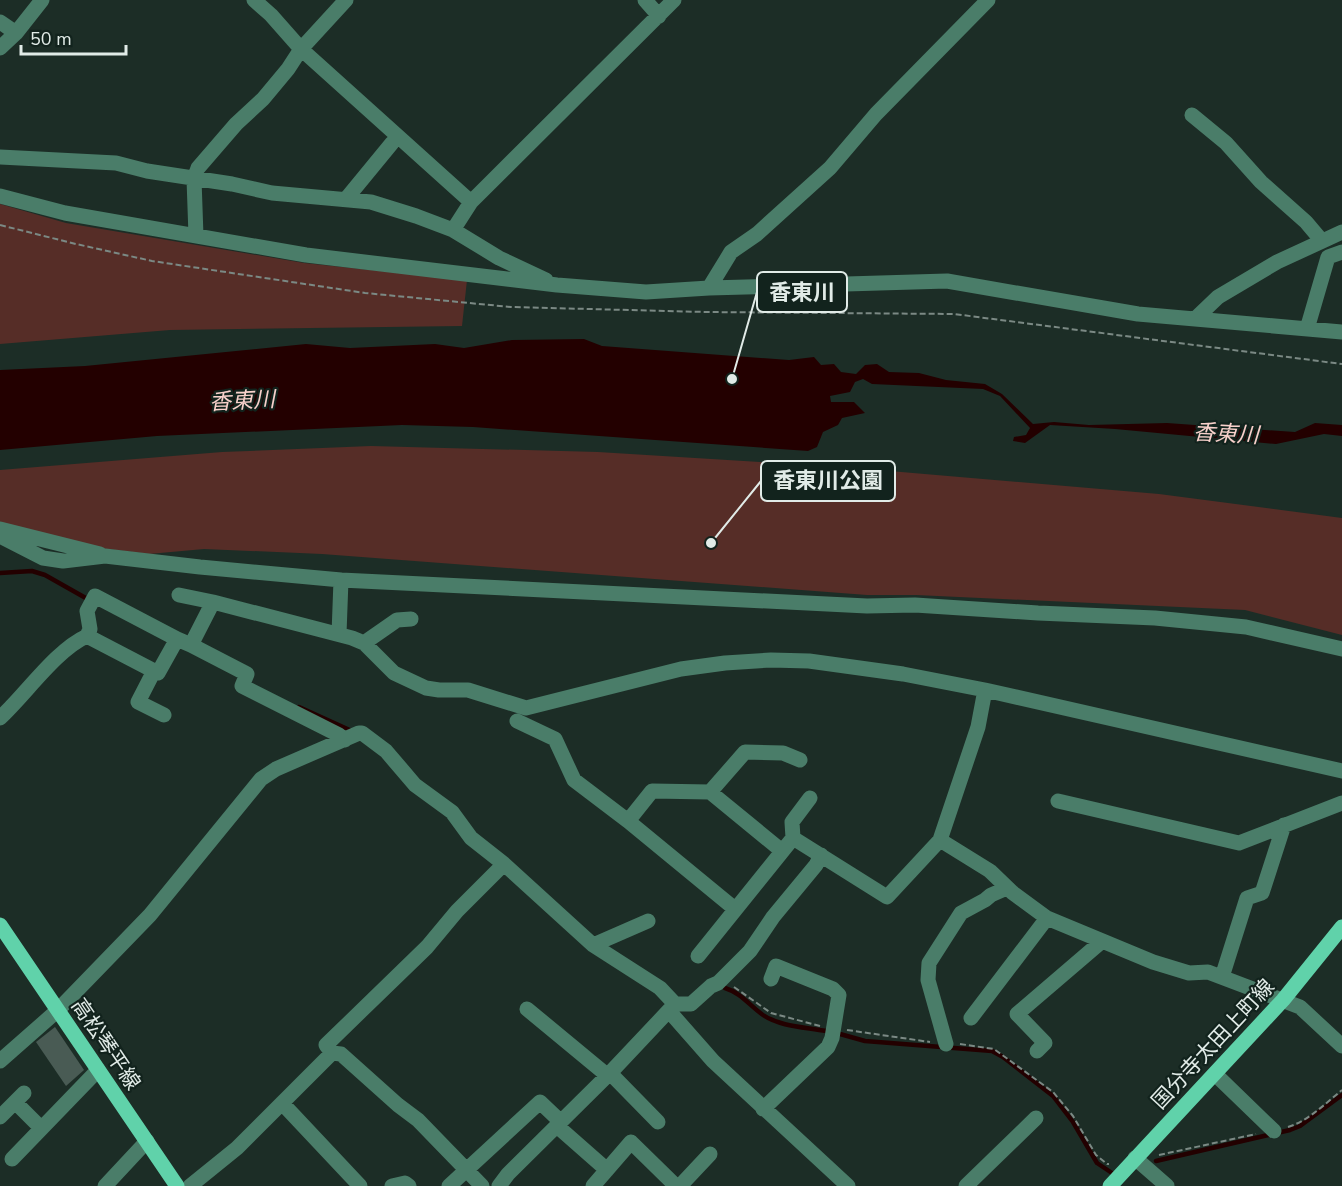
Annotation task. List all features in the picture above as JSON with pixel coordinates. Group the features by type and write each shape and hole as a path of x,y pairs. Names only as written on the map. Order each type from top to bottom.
{"main road":[{"name":"高松琴平線","path":"0,925 177,1186"},
{"name":"国分寺太田上町線","path":"1110,1186 1283,1000 1342,927"}],"street":[{"path":"0,48 16,33 42,0"},
{"path":"254,0 271,15 301,49 471,202"},
{"path":"196,236 194,178 198,168 236,124 263,99 301,49 346,0"},
{"path":"645,0 659,16"},
{"path":"453,230 471,202 674,0"},
{"path":"709,288 731,252 757,234 830,168 876,114 988,0"},
{"path":"0,22 16,33"},
{"path":"1192,115 1226,143 1261,182 1306,222 1322,241"},
{"path":"346,199 392,143"},
{"path":"0,157 116,163 272,193 371,202 453,230 499,258 557,285"},
{"path":"0,196 65,213 306,255 557,285 646,292 947,281 1138,315 1342,332"},
{"path":"1195,319 1218,297 1277,262 1342,232"},
{"path":"1307,329 1328,257 1342,252"},
{"path":"0,529 105,556 341,580 1155,618 1246,627 1342,649"},
{"path":"0,536 43,558 63,561 105,556"},
{"path":"339,634 341,580"},
{"path":"178,595 339,634 364,643 394,673 426,688 468,690 526,708 681,669 725,663 810,660 985,690 1342,771"},
{"path":"0,718 59,656 87,636 90,629 87,611 95,596 179,643 248,674 242,686 339,735 353,736"},
{"path":"87,636 158,674 179,643 213,602"},
{"path":"364,643 397,620 411,619"},
{"path":"154,671 138,702 164,715"},
{"path":"793,838 887,897 940,840 978,727 985,690"},
{"path":"517,721 555,739 574,780 735,909"},
{"path":"0,1061 57,1010 150,915 261,779 276,769 362,733 386,751 415,785 452,812 471,838 501,867 593,945 660,988 672,1008 713,1061 848,1186"},
{"path":"710,792 745,752 783,753 800,760"},
{"path":"628,821 652,791 710,792 782,851"},
{"path":"698,956 793,838 792,822 810,798"},
{"path":"1058,801 1239,843 1342,803"},
{"path":"1222,977 1246,898 1262,893 1284,825"},
{"path":"940,840 990,871 1029,907 1047,918 1153,962 1189,972 1208,972 1300,1007 1342,1046"},
{"path":"499,1186 508,1174 672,1008 691,1004 711,986 718,983 750,951 773,917 816,865 821,855"},
{"path":"482,1186 418,1120 341,1054 332,1053 326,1045 428,947 457,911 501,867"},
{"path":"945,1044 928,980 929,963 962,913 1007,888"},
{"path":"971,1018 1047,918"},
{"path":"593,945 648,921"},
{"path":"1037,1051 1045,1043 1017,1014 1101,942"},
{"path":"763,1109 828,1047 834,1028 839,994 833,989 776,966 771,979"},
{"path":"527,1009 609,1074 658,1122"},
{"path":"190,1186 237,1148 332,1053"},
{"path":"12,1159 98,1070"},
{"path":"1215,1074 1274,1131"},
{"path":"0,1117 20,1097 41,1128"},
{"path":"449,1186 540,1102 559,1124 607,1170"},
{"path":"282,1103 360,1186"},
{"path":"966,1186 1036,1118"},
{"path":"105,1186 147,1141"},
{"path":"594,1186 631,1142 678,1186 710,1154"},
{"path":"1133,1161 1167,1186"},
{"path":"392,1186 405,1183 409,1186"}],"path":[{"path":"718,983 731,985 771,1013 834,1028 945,1044 994,1048 1053,1092 1073,1116 1096,1155 1107,1164 1133,1161"},
{"path":"1158,1155 1295,1125 1342,1090"}],"shaded area":[{"path":"0,204 66,223 304,263 467,280 462,326 170,330 0,344"},
{"path":"371,446 598,452 843,467 1159,494 1342,518 1342,635 1245,610 916,595 867,595 322,554 204,549 149,554 99,548 0,523 0,470 222,452"}],"water":[{"path":"584,339 602,346 789,360 814,357 821,365 834,364 841,372 856,374 865,365 877,364 889,372 919,373 946,380 985,384 1002,394 1033,424 1054,422 1089,425 1167,423 1295,432 1315,423 1342,425 1342,436 1324,434 1276,444 1050,425 1025,443 1013,441 1014,437 1026,435 1030,428 1000,396 983,389 872,384 863,379 855,382 850,392 830,396 831,402 854,402 865,413 842,418 838,425 823,432 817,447 808,451 473,427 402,425 157,436 0,450 0,370 85,366 306,344 350,348 435,344 464,348 512,340"}],"building":[{"path":"55,1027 84,1070 66,1086 36,1042"}],"waterway":[{"path":"0,573 32,571 45,575 91,601"},
{"path":"299,707 354,732"},
{"path":"725,988 740,996 770,1019 826,1031"},
{"path":"840,1034 865,1041 992,1051 1053,1096 1073,1122 1097,1163 1112,1173"},
{"path":"1156,1161 1290,1130 1300,1126 1342,1095"}],"place":[{"name":"香東川","path":"732,379"},
{"name":"香東川公園","path":"711,543"}]}
